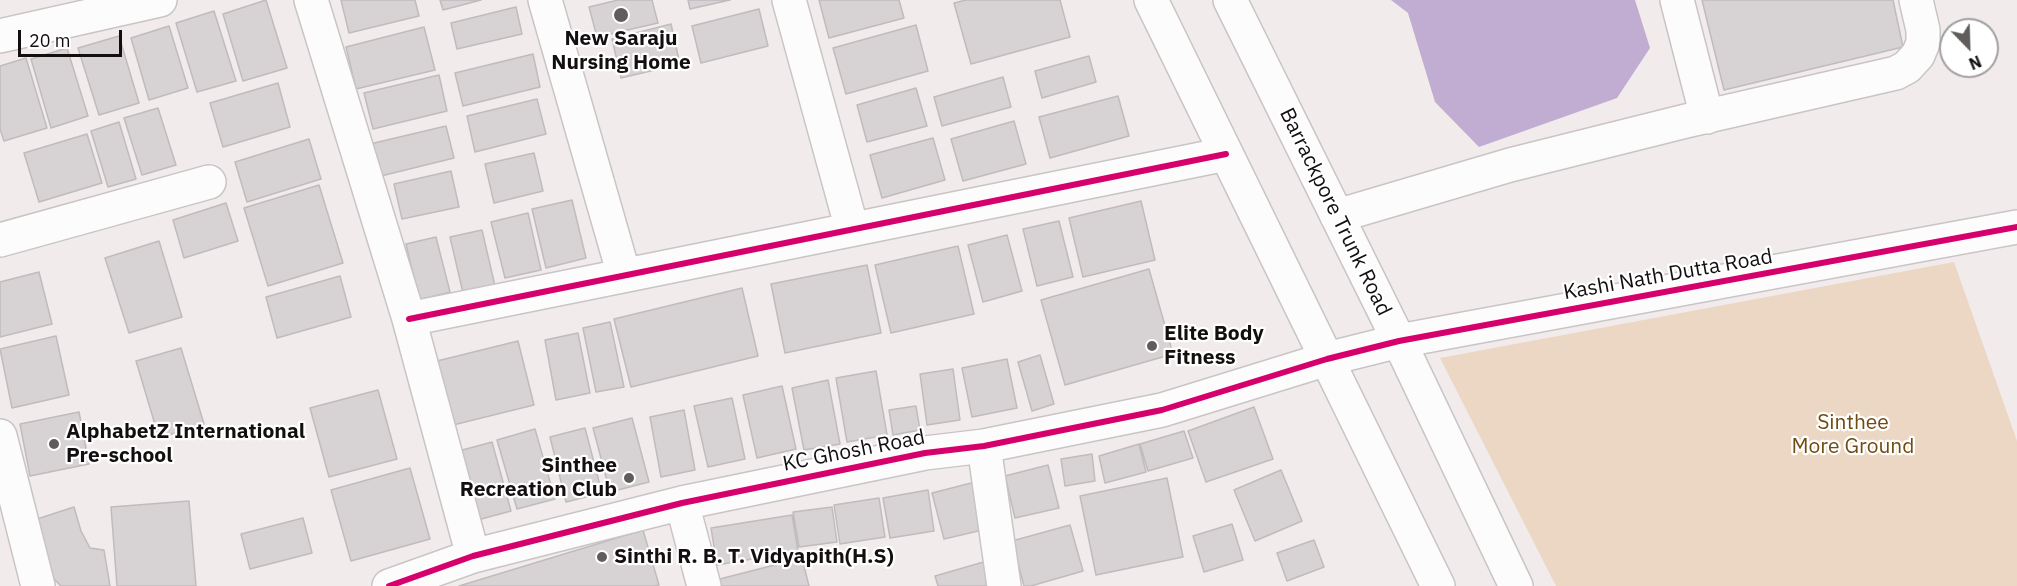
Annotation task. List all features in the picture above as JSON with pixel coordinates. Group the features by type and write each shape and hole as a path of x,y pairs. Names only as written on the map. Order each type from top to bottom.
{"street":[{"path":"0,36 160,0"},
{"path":"311,0 409,319 473,556"},
{"path":"545,0 624,275"},
{"path":"789,0 852,229"},
{"path":"1151,0 1438,586"},
{"name":"Barrackpore Trunk Road","path":"1230,0 1399,341 1516,586"},
{"path":"1677,0 1707,117"},
{"path":"1337,216 1510,165 1896,73 1907,67 1918,55 1923,43 1923,30 1916,0"},
{"path":"409,319 1226,154"},
{"path":"0,240 209,182"},
{"name":"Kashi Nath Dutta Road","path":"1327,359 1399,341 2017,227"},
{"name":"KC Ghosh Road","path":"389,586 473,556 682,503 925,453 984,446 1162,410 1327,359"},
{"path":"0,436 38,586"},
{"path":"984,446 1004,586"},
{"path":"682,503 704,586"}],"green space":[{"name":"Sinthee More Ground","path":"1954,262 2017,441 2017,586 1556,586 1440,358"}],"shaded area":[{"path":"1391,0 1635,0 1650,48 1617,98 1479,147 1435,102 1408,13"}],"building":[{"path":"266,0 287,68 243,81 223,14"},
{"path":"341,0 415,0 419,16 349,33"},
{"path":"440,0 481,0 443,10"},
{"path":"618,0 652,0 658,23 597,37 589,7"},
{"path":"688,0 730,0 690,9"},
{"path":"819,0 899,0 904,18 829,38"},
{"path":"966,0 1060,0 1070,37 971,64 954,3"},
{"path":"1702,0 1893,0 1903,47 1724,90"},
{"path":"516,7 522,34 457,49 451,23"},
{"path":"759,9 768,46 701,63 692,26"},
{"path":"214,11 236,81 197,92 176,23"},
{"path":"671,24 680,64 621,78 612,39"},
{"path":"916,25 928,71 846,94 833,48"},
{"path":"169,26 188,88 149,100 131,38"},
{"path":"424,27 435,70 356,89 346,47"},
{"path":"119,36 139,103 99,115 78,48"},
{"path":"67,48 88,116 51,128 31,59"},
{"path":"533,54 540,87 463,106 455,73"},
{"path":"1089,56 1096,82 1042,98 1035,71"},
{"path":"26,58 47,128 4,141 0,129 0,66"},
{"path":"439,75 447,111 373,129 364,93"},
{"path":"1003,77 1011,107 942,126 934,97"},
{"path":"278,83 290,127 223,147 210,103"},
{"path":"916,88 927,126 867,142 857,105"},
{"path":"1118,96 1129,136 1050,158 1039,117"},
{"path":"537,99 546,134 475,152 467,116"},
{"path":"158,108 176,165 142,175 124,118"},
{"path":"1014,121 1026,164 963,181 951,139"},
{"path":"119,122 136,179 108,187 91,131"},
{"path":"446,126 454,158 377,177 370,144"},
{"path":"87,134 102,183 39,202 24,153"},
{"path":"933,138 945,180 882,198 870,155"},
{"path":"309,139 321,179 247,202 235,162"},
{"path":"534,153 543,191 494,203 485,164"},
{"path":"451,171 459,207 402,219 394,184"},
{"path":"319,185 343,263 268,286 244,208"},
{"path":"572,200 586,258 546,268 532,209"},
{"path":"1141,201 1155,260 1083,277 1069,218"},
{"path":"226,203 238,241 184,258 173,220"},
{"path":"528,213 541,270 505,278 491,222"},
{"path":"1059,221 1073,277 1037,286 1023,229"},
{"path":"482,230 495,286 463,293 450,237"},
{"path":"1007,235 1022,291 983,302 968,245"},
{"path":"436,237 450,292 419,300 406,244"},
{"path":"159,241 182,317 129,333 105,258"},
{"path":"958,246 974,314 891,333 875,265"},
{"path":"867,265 881,333 785,353 771,284"},
{"path":"1149,269 1173,354 1065,385 1041,300"},
{"path":"39,272 52,324 0,337 0,282"},
{"path":"340,276 351,317 277,338 266,297"},
{"path":"742,288 758,356 631,387 614,319"},
{"path":"610,322 624,387 596,392 583,328"},
{"path":"578,333 590,393 556,400 545,340"},
{"path":"56,336 69,395 12,408 0,349"},
{"path":"518,341 534,405 445,427 429,363"},
{"path":"181,348 204,424 159,438 136,361"},
{"path":"1040,355 1054,404 1032,411 1018,362"},
{"path":"1007,359 1017,408 972,417 962,368"},
{"path":"953,369 960,420 927,425 920,374"},
{"path":"876,371 887,435 847,442 836,378"},
{"path":"828,380 840,444 804,450 792,388"},
{"path":"782,386 796,449 757,458 743,395"},
{"path":"378,390 397,459 329,477 310,408"},
{"path":"732,398 745,459 708,467 694,406"},
{"path":"916,406 920,430 893,435 889,410"},
{"path":"1254,407 1273,459 1206,482 1188,431"},
{"path":"684,410 695,470 661,477 650,417"},
{"name":"AlphabetZ International Pre-school","path":"79,412 89,464 30,476 20,424"},
{"path":"632,418 649,482 610,492 593,428"},
{"path":"585,428 602,493 566,502 550,437"},
{"path":"535,429 555,499 517,509 497,440"},
{"path":"1184,431 1193,458 1148,471 1140,444"},
{"path":"492,442 511,511 474,521 455,452"},
{"path":"1139,444 1146,472 1105,483 1099,456"},
{"path":"1092,454 1095,481 1065,486 1061,459"},
{"path":"1048,465 1059,508 1015,518 1005,476"},
{"path":"410,468 430,539 351,561 331,490"},
{"path":"1281,470 1302,521 1255,541 1234,490"},
{"path":"1167,478 1183,557 1096,575 1080,496"},
{"path":"979,481 991,528 944,539 932,493"},
{"path":"928,490 934,531 890,538 883,498"},
{"path":"879,498 885,537 840,544 834,505"},
{"path":"189,501 196,586 117,586 111,507"},
{"path":"74,507 81,531 90,548 104,550 110,586 61,586 45,570 31,521"},
{"path":"832,507 837,542 799,547 793,512"},
{"path":"792,515 798,551 717,565 711,528"},
{"path":"303,518 312,553 250,569 241,534"},
{"path":"1232,524 1243,560 1204,572 1193,536"},
{"path":"1070,525 1083,571 1024,586 1012,541"},
{"name":"Sinthi R. B. T. Vidyapith(H.S)","path":"643,530 659,585 459,586"},
{"path":"1314,540 1324,567 1287,581 1277,553"},
{"path":"802,558 809,586 709,586 708,582"},
{"path":"987,561 993,586 938,586 935,576"}],"cycle path":[{"path":"409,319 1226,154"},
{"path":"389,586 473,556 682,503 925,453 984,446 1162,410 1327,359 1399,341 2017,227"}],"place":[{"name":"New Saraju Nursing Home","path":"621,15"},
{"name":"Elite Body Fitness","path":"1152,346"},
{"name":"AlphabetZ International Pre-school","path":"54,444"},
{"name":"Sinthee Recreation Club","path":"629,478"},
{"name":"Sinthi R. B. T. Vidyapith(H.S)","path":"602,557"}]}
